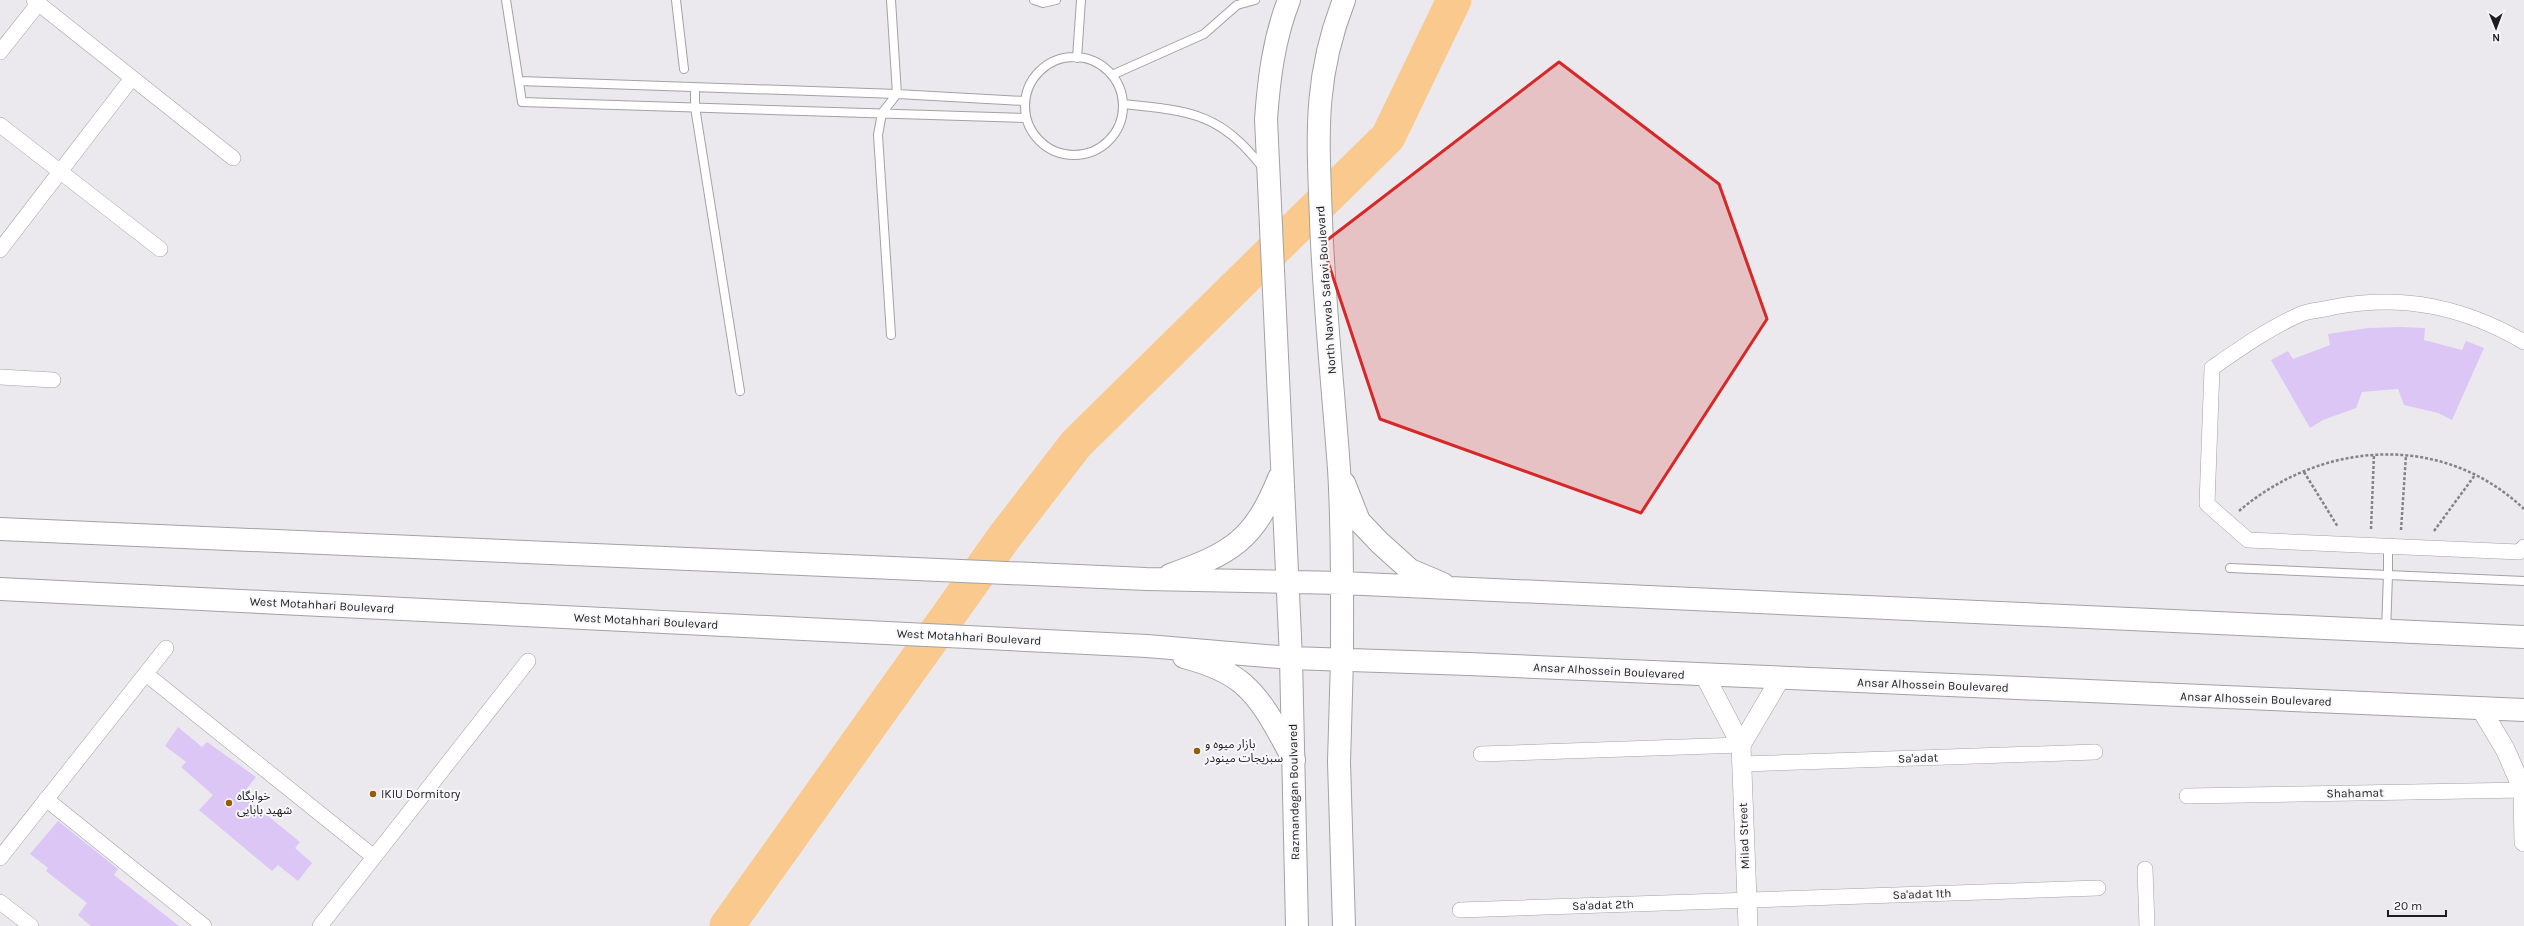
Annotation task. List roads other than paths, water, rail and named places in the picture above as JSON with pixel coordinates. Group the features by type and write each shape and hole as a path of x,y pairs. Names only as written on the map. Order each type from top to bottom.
{"main road":[{"path":"1286,582 1267,174 1266,119 1270,71 1281,20 1289,0"},
{"name":"North Navvab Safavi Boulevard","path":"1342,659 1339,471 1322,249 1317,121 1321,78 1330,34 1344,0"},
{"path":"1161,579 1227,552 1253,529 1268,506 1282,471"},
{"path":"1339,471 1359,520 1410,570 1440,583 1475,591"},
{"path":"0,529 1051,575 1342,584 2524,637"},
{"name":"Razmandegan Boulvared","path":"1286,582 1291,658 1297,926"},
{"name":"West Motahhari Boulevard","path":"0,589 1147,646 1291,658"},
{"path":"1147,646 1205,663 1242,683 1266,711 1294,760"},
{"name":"Ansar Alhossein Boulevared","path":"1291,658 2524,710"},
{"path":"1342,659 1339,762 1344,926"}],"street":[{"path":"0,52 36,2 233,158"},
{"path":"0,250 132,78"},
{"path":"0,125 160,249"},
{"path":"2524,342 2475,317 2438,307 2396,301 2346,305 2303,314 2268,330 2212,368 2207,504 2248,540 2519,552 2524,547"},
{"path":"0,377 53,380"},
{"path":"0,519 76,532"},
{"path":"0,594 50,591"},
{"path":"0,858 166,648"},
{"path":"320,926 528,661"},
{"path":"146,674 374,857"},
{"path":"1705,676 1741,745"},
{"path":"1741,745 1780,679"},
{"path":"2481,709 2505,749 2524,790 2524,842"},
{"path":"1481,754 1741,745"},
{"name":"Milad Street","path":"1741,745 1748,926"},
{"name":"Sa'adat","path":"1742,764 2095,752"},
{"name":"Shahamat","path":"2187,796 2524,790"},
{"path":"46,799 204,926"},
{"path":"2146,869 2147,926"},
{"name":"Sa'adat 1th","path":"1747,900 2098,888"},
{"name":"Sa'adat 2th","path":"1460,910 1747,900"},
{"path":"0,902 31,926"}],"lane":[{"path":"506,0 522,102 1025,118"},
{"path":"676,0 684,69"},
{"path":"891,0 898,94 882,114 878,135 891,335"},
{"path":"1034,0 1042,3 1056,0"},
{"path":"1077,58 1081,0"},
{"path":"1112,75 1204,34 1237,5 1255,0"},
{"path":"1077,58 1100,65 1112,75 1120,88 1123,104 1122,119 1115,133 1105,145 1091,153 1076,156 1059,154 1044,146 1032,134 1025,118 1024,101 1029,84 1039,71 1054,61 1077,58"},
{"path":"519,82 898,94 1024,101"},
{"path":"695,88 695,108 740,391"},
{"path":"1123,104 1185,111 1213,121 1244,144 1267,174"},
{"path":"2386,631 2388,575 2394,546"},
{"path":"2230,568 2524,581"}],"waterway":[{"path":"727,926 1005,536 1076,444 1388,137 1454,0"}],"place":[{"name":"بازار میوه و سبزیجات مینودر","path":"1197,751"},
{"name":"IKIU Dormitory","path":"373,794"},
{"name":"خوابگاه شهید بابایی","path":"229,803"}]}
